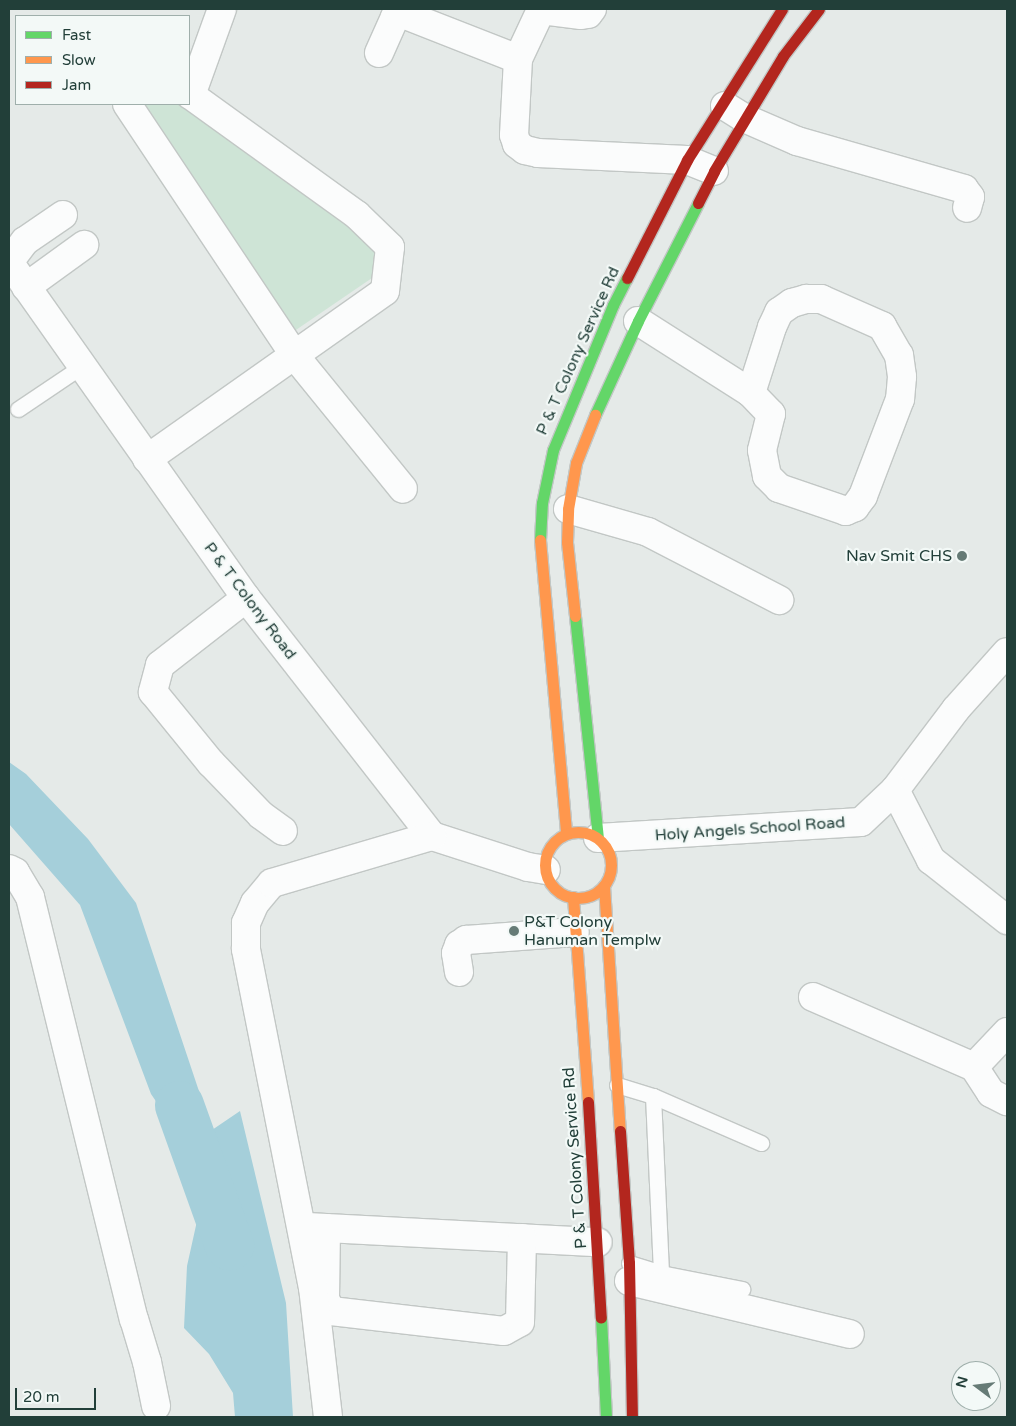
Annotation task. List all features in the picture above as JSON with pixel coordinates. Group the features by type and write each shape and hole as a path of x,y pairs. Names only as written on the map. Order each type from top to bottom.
{"street":[{"path":"147,459 385,291 390,247 356,215 190,95 222,9"},
{"path":"592,9 588,14 581,15 539,10 518,59 514,135 517,144 525,150 687,160 714,171"},
{"name":"P & T Colony Service Rd","path":"566,834 540,540 542,504 552,450 613,305 687,160 733,111 782,9"},
{"path":"598,838 566,542 568,510 576,463 592,421 638,321 714,171 733,111 782,56 819,9"},
{"path":"379,53 394,17 403,14 436,17 518,59"},
{"path":"128,105 295,356 402,489"},
{"path":"733,111 797,141 964,189 970,197 967,208"},
{"path":"9,262 25,241 63,215"},
{"path":"26,287 84,245"},
{"name":"P & T Colony Road","path":"9,262 246,598 432,836"},
{"path":"638,321 751,393 770,414 762,450 767,476 778,488 846,511 855,507 863,496 900,399 902,377 899,355 882,326 821,299 806,299 792,304 779,312 772,327 751,393"},
{"path":"568,510 648,532 779,600"},
{"path":"246,598 160,665 154,692 212,763 261,815 283,831"},
{"name":"Holy Angels School Road","path":"598,838 861,822 895,790 956,709 1007,652"},
{"path":"895,790 931,860 1007,920"},
{"path":"604,886 586,897 573,898 556,890 549,881 546,870 546,860 556,840 566,834 582,833 598,838 605,846 611,861 609,876 604,886 629,1272 632,1417"},
{"path":"522,1238 520,1322 504,1331 331,1311 325,1299 313,1227 246,949 246,923 255,903 272,883 432,836 528,867 546,870"},
{"path":"9,868 14,872 30,897 134,1319 147,1362 156,1406"},
{"name":"P & T Colony Service Rd","path":"573,898 598,1253 606,1417"},
{"path":"460,972 456,953 459,946 466,940 575,932"},
{"path":"814,997 974,1068 991,1093 1007,1101"},
{"path":"974,1068 1007,1032"},
{"path":"313,1227 522,1238 598,1253 629,1272 850,1334"},
{"path":"313,1227 313,1288 328,1417"}],"lane":[{"path":"18,409 82,366"},
{"path":"617,1085 653,1096 762,1143"},
{"path":"653,1096 661,1272"},
{"path":"629,1272 661,1272 742,1289"}],"green space":[{"path":"184,105 352,225 375,252 372,278 290,334 145,106"}],"water":[{"path":"9,762 26,774 88,839 136,903 212,1130 240,1111 286,1303 293,1417 235,1417 233,1393 209,1354 184,1328 187,1266 207,1176 151,1094 80,905 9,824"}],"waterway":[{"path":"179,1105 229,1245"}],"traffic: fast":[{"path":"595,415 638,321 698,203"},
{"path":"540,540 542,503 553,450 613,305 627,278"},
{"path":"575,616 598,838"},
{"path":"601,1318 606,1417"}],"traffic: slow":[{"path":"575,616 567,542 568,509 576,463 595,415"},
{"path":"540,540 566,834"},
{"path":"578,832 591,835 601,842 608,852 611,865 608,878 601,888 591,895 578,898 565,895 555,888 548,878 545,865 548,852 555,842 565,835 578,832"},
{"path":"604,886 620,1131"},
{"path":"573,897 588,1102"}],"traffic: jam":[{"path":"627,278 687,160 782,9"},
{"path":"698,203 714,171 783,56 819,9"},
{"path":"588,1102 601,1318"},
{"path":"620,1131 629,1263 632,1417"}],"place":[{"name":"Nav Smit CHS","path":"962,556"},
{"name":"P&T Colony Hanuman Templw","path":"514,931"}]}
